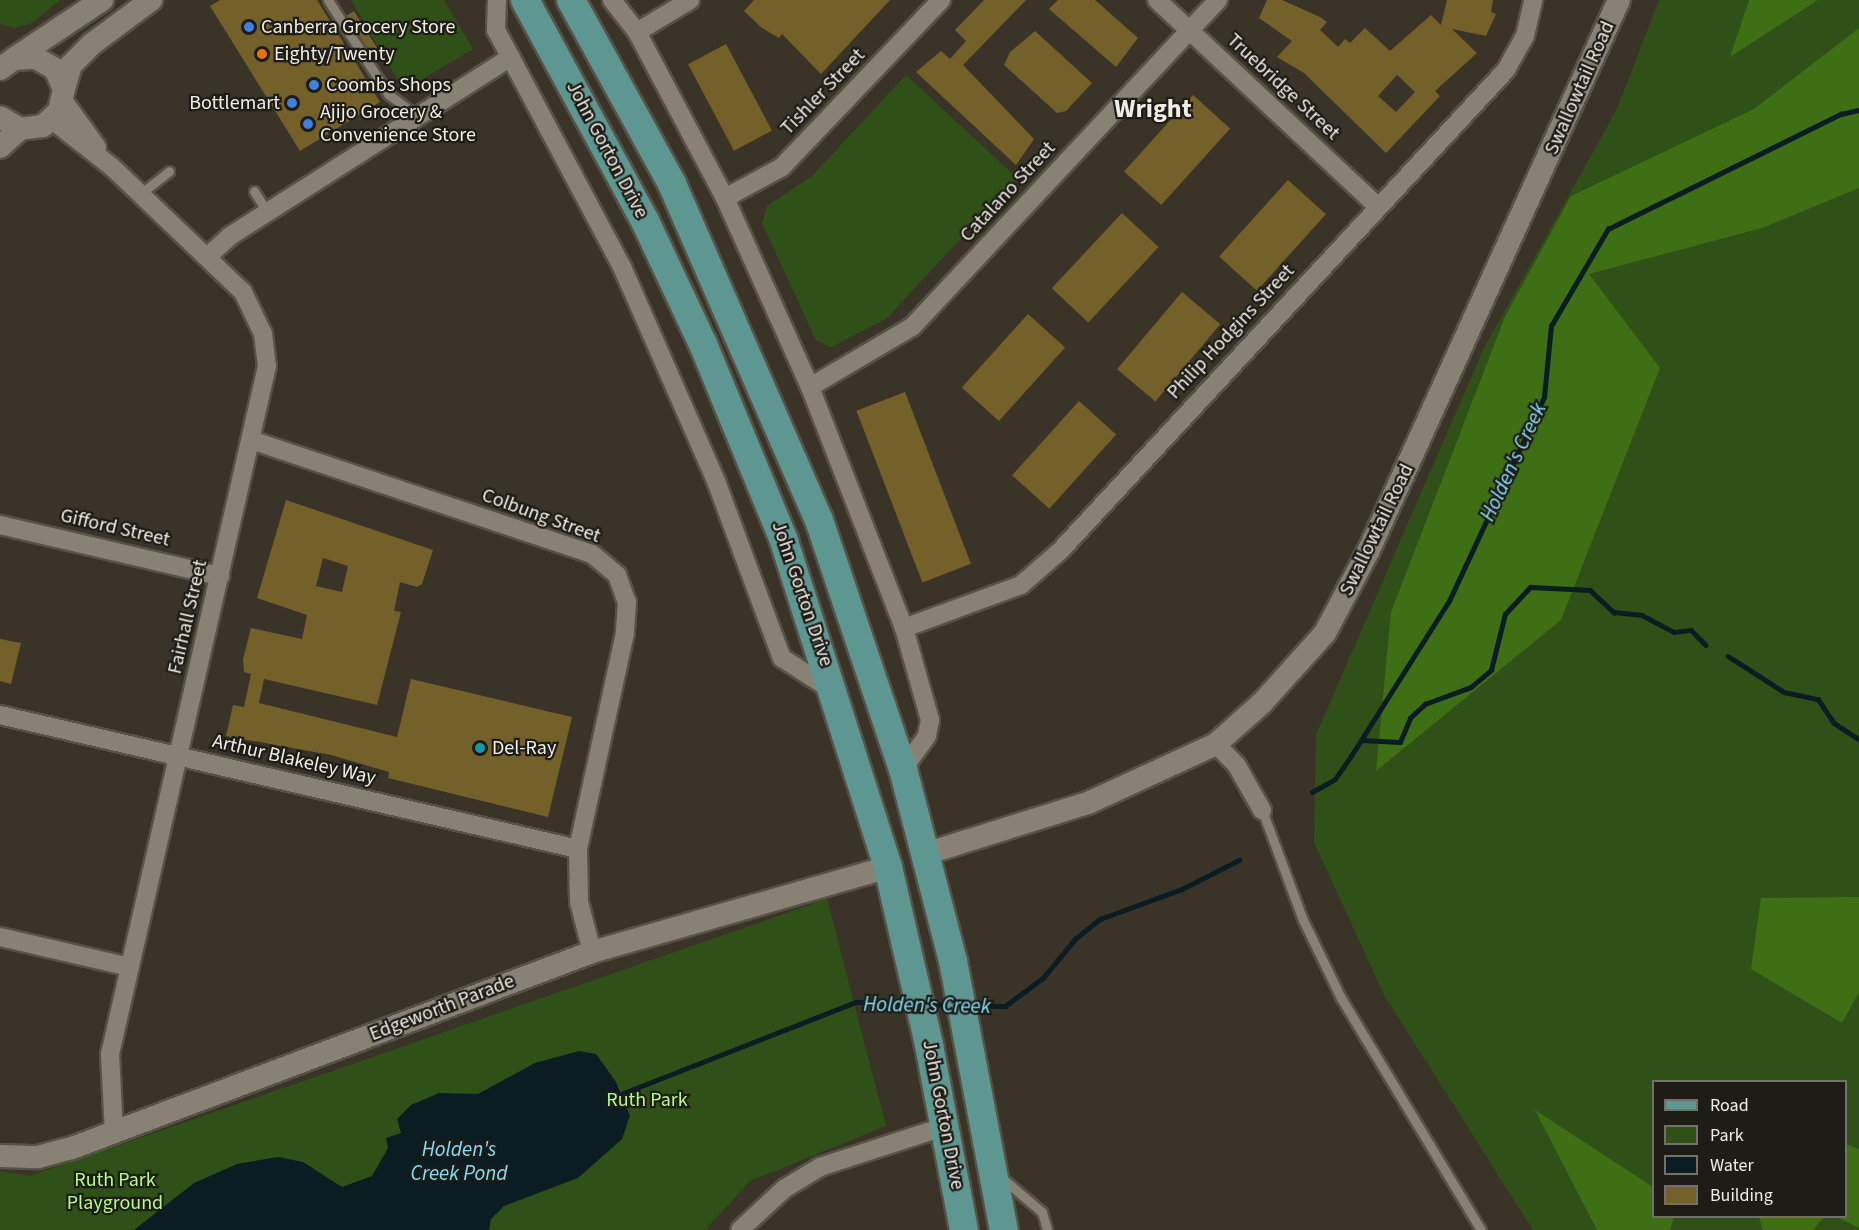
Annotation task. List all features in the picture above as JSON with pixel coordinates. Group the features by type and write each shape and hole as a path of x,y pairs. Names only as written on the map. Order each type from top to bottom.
{"main road":[{"name":"John Gorton Drive","path":"525,0 618,169 703,344 784,541 835,692 888,867 930,1045 946,1126 960,1227"},
{"name":"John Gorton Drive","path":"572,0 672,184 744,341 819,520 903,769 953,961 995,1172 1004,1230"}],"street":[{"path":"5,61 102,0"},
{"path":"0,147 20,129 60,103 71,65 92,44 151,0"},
{"path":"496,0 496,30 632,288 716,481 782,658 835,692"},
{"path":"612,0 637,32 725,198 810,387 904,628 930,720 927,736 903,769"},
{"path":"637,32 690,0"},
{"name":"Tishler Street","path":"725,198 789,161 941,0"},
{"name":"Truebridge Street","path":"1157,0 1378,207"},
{"name":"Catalano Street","path":"810,387 912,327 1218,0"},
{"name":"Philip Hodgins Street","path":"904,628 973,606 1037,573 1506,70 1526,36 1533,0"},
{"name":"Swallowtail Road","path":"925,854 1088,803 1216,744 1262,703 1331,622 1379,529 1619,0"},
{"path":"207,257 267,212 511,57"},
{"path":"5,61 46,62 60,103"},
{"name":"Fairhall Street","path":"60,103 112,167 243,292 263,334 267,366 108,1066 114,1132"},
{"path":"0,117 20,129"},
{"name":"Colbung Street","path":"251,440 592,554 617,574 627,602 625,633 578,849 579,902 592,952"},
{"name":"Gifford Street","path":"0,525 220,576"},
{"name":"Arthur Blakeley Way","path":"0,715 578,849"},
{"path":"1216,744 1237,766 1262,810"},
{"name":"Edgeworth Parade","path":"0,1156 38,1157 114,1132 592,952 888,867"},
{"path":"0,937 130,967"},
{"path":"740,1230 784,1189 820,1167 946,1126"}],"lane":[{"path":"328,0 388,94 417,116"},
{"path":"140,194 169,171"},
{"path":"254,191 267,212"},
{"path":"1262,810 1303,920 1341,998 1481,1230"},
{"path":"995,1172 1042,1212 1047,1230"}],"green space":[{"path":"0,0 60,0 32,23 15,28 0,24"},
{"path":"351,0 444,0 473,49 404,90"},
{"path":"1659,0 1859,0 1859,1230 1533,1230 1384,995 1314,842 1316,735 1483,350 1617,109"},
{"path":"1749,0 1818,0 1730,57"},
{"path":"1859,28 1859,188 1762,228 1589,274 1660,368 1561,620 1376,771 1391,612 1505,317 1571,196 1754,109"},
{"path":"906,75 1017,178 886,319 831,347 816,340 762,223 767,206 812,176"},
{"path":"1859,897 1859,992 1842,1023 1751,969 1761,898"},
{"name":"Ruth Park","path":"827,899 886,1126 750,1181 705,1230 0,1230 0,1171 30,1176"},
{"path":"1535,1110 1652,1186 1652,1218 1674,1218 1670,1230 1597,1230"},
{"path":"1847,1144 1859,1149 1859,1228 1839,1218 1847,1218"},
{"path":"1760,1218 1823,1218 1813,1230 1763,1230"}],"water":[{"name":"Holden's Creek Pond","path":"579,1051 596,1054 616,1082 630,1116 622,1139 578,1178 504,1206 491,1219 489,1230 134,1230 194,1183 237,1164 278,1157 303,1162 342,1187 372,1176 388,1148 386,1138 401,1133 397,1119 411,1105 439,1093 478,1094 535,1063"}],"building":[{"name":"Coombs Shops","path":"220,0 317,0 380,102 300,151 210,6"},
{"path":"754,0 890,0 821,74 782,34 779,38 762,28 744,11"},
{"path":"984,0 1026,0 963,65 1034,139 1016,165 916,72 941,51 950,59 966,41 955,30"},
{"path":"1058,0 1095,0 1138,38 1116,67 1049,9"},
{"path":"1267,0 1282,0 1327,22 1320,30 1338,47 1345,39 1350,43 1365,28 1390,51 1431,15 1441,25 1447,0 1493,0 1491,12 1496,14 1486,36 1452,29 1477,53 1435,91 1440,96 1386,153 1304,73 1277,57 1292,41 1259,18","holes":["1397,75 1415,92 1396,112 1378,96"]},
{"path":"354,11 381,54 373,59 346,16"},
{"path":"1035,31 1092,83 1066,111 1057,113 1004,65 1010,52"},
{"path":"726,44 772,131 734,151 688,64"},
{"path":"1193,95 1230,128 1161,205 1124,172"},
{"path":"1288,180 1326,214 1257,291 1219,257"},
{"path":"1122,213 1159,247 1088,322 1052,288"},
{"path":"1182,292 1220,324 1155,402 1117,369"},
{"path":"1028,314 1065,347 999,421 962,388"},
{"path":"905,392 971,564 922,582 856,411"},
{"path":"1079,401 1116,434 1049,509 1012,475"},
{"path":"286,500 433,550 422,584 417,587 400,582 394,611 401,612 377,705 264,679 259,703 397,737 411,679 572,717 548,817 388,778 389,772 331,755 226,736 233,705 244,707 251,674 244,672 243,659 251,628 302,639 307,615 257,598","holes":["323,558 348,566 342,592 316,586"]},
{"path":"0,639 21,643 11,684 0,681"}],"waterway":[{"name":"Holden's Creek","path":"1312,792 1335,779 1449,601 1544,397 1551,326 1608,229 1841,114 1859,110"},
{"path":"1361,740 1400,742 1410,718 1425,704 1471,687 1491,670 1505,614 1530,587 1590,590 1614,612 1642,615 1674,632 1691,630 1706,645"},
{"path":"1728,656 1784,692 1818,699 1834,723 1859,739"},
{"name":"Holden's Creek","path":"971,1005 1005,1006 1043,978 1075,939 1100,919 1182,889 1239,860"},
{"name":"Holden's Creek","path":"621,1094 856,1002 908,1004"},
{"name":"Holden's Creek","path":"929,1004 950,1005"}],"place":[{"name":"Canberra Grocery Store","path":"249,27"},
{"name":"Eighty/Twenty","path":"262,54"},
{"name":"Coombs Shops","path":"314,85"},
{"name":"Bottlemart","path":"292,103"},
{"name":"Ajijo Grocery & Convenience Store","path":"308,124"},
{"name":"Del-Ray","path":"480,748"}],"district":[{"name":"Wright","path":"1153,109"}],"park label":[{"name":"Ruth Park Playground","path":"115,1192"}]}
